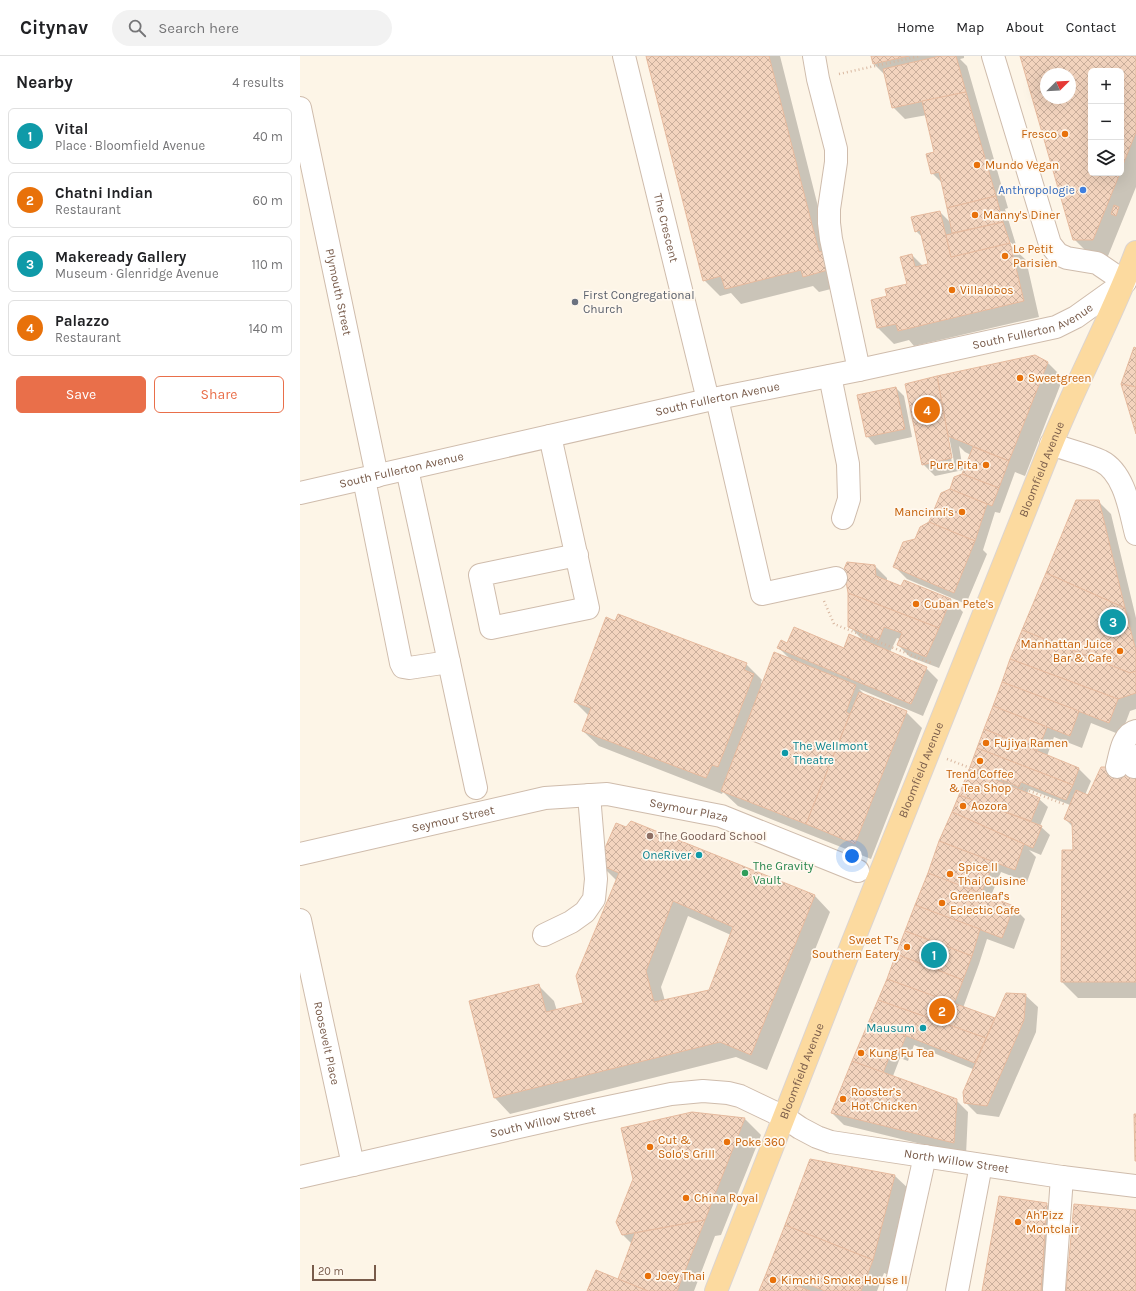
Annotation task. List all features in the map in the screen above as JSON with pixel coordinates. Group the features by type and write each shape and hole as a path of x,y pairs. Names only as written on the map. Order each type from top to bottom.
{"main road":[{"name":"Bloomfield Avenue","path":"716,1291 928,751 1051,444 1130,282 1136,252"}],"street":[{"name":"The Crescent","path":"624,56 762,594 815,583"},
{"path":"814,56 818,79 836,149 836,162 829,209 830,234 859,370"},
{"path":"993,56 1050,244 1058,254 1067,258 1097,263 1130,282"},
{"name":"Plymouth Street","path":"300,108 370,477 401,663 403,667 409,668 449,662"},
{"name":"South Fullerton Avenue","path":"300,493 712,400 1056,327 1076,317 1130,282"},
{"path":"830,376 848,464 849,499 843,518"},
{"path":"550,436 577,555 588,608 491,628 480,575 577,555"},
{"path":"1051,444 1102,462 1115,473 1123,487 1136,534"},
{"path":"407,469 476,788"},
{"path":"815,583 836,578"},
{"path":"1129,764 1124,741 1132,731 1136,731"},
{"path":"544,935 571,922 585,912 594,899 596,879 598,794"},
{"name":"Seymour Street","path":"300,854 545,798 598,794"},
{"name":"Seymour Plaza","path":"598,794 721,816 858,871"},
{"name":"Roosevelt Place","path":"300,920 308,992 353,1165"},
{"name":"South Willow Street","path":"300,1177 585,1112 684,1092 703,1091 728,1093 756,1103 784,1117"},
{"name":"North Willow Street","path":"784,1117 800,1128 817,1137 831,1142 1062,1177 1136,1186"},
{"path":"895,1291 925,1156"},
{"path":"957,1291 981,1165"},
{"path":"1054,1289 1062,1177"}],"path":[{"path":"835,75 920,56"},
{"path":"815,583 834,624 931,663"},
{"path":"928,751 967,768 1066,805"}],"building":[{"path":"646,56 769,56 819,252 823,251 828,270 803,277 801,270 725,289 721,276 703,281"},
{"path":"871,56 909,56 873,64"},
{"path":"940,56 956,56 966,92 892,108 883,69"},
{"path":"1020,56 1136,56 1136,132 1124,162 1124,68 1088,68 1088,176 1119,176 1093,240 1073,240"},
{"path":"966,92 996,196 947,208 939,172 931,174 926,154 934,152 922,101"},
{"name":"Manny's Diner","path":"996,196 1003,222 952,233 947,208"},
{"path":"1114,205 1119,207 1116,216 1111,214"},
{"path":"940,211 951,257 1010,243 1024,301 898,331 896,324 877,328 871,300 887,296 885,289 907,284 900,257 912,254 915,267 928,264 920,230 915,232 911,217"},
{"path":"1003,222 1010,243 951,257 946,235"},
{"path":"1134,347 1136,348 1136,387 1121,384"},
{"path":"1035,355 1048,362 1009,461 948,436 937,376"},
{"path":"937,376 952,458 922,465 905,384"},
{"path":"1121,384 1136,387 1136,434"},
{"path":"896,387 905,429 866,437 857,395"},
{"path":"973,447 1009,461 999,488 962,474"},
{"path":"962,474 999,488 992,506 950,489 954,477"},
{"path":"950,489 987,504 975,541 929,522 941,493"},
{"path":"1076,500 1099,500 1125,608 1046,573"},
{"path":"929,522 975,541 954,593 893,567 903,542 915,539 920,527"},
{"path":"847,562 875,565 876,576 901,586 904,580 951,599 939,628 848,593 844,569"},
{"path":"1046,573 1125,608 1136,651 1136,671 1130,673 1022,630"},
{"path":"848,593 939,628 926,657 897,645 902,633 884,627 879,640 848,627"},
{"path":"618,614 747,663 744,670 754,674 718,767 712,765 706,778 582,731 591,708 574,702 606,617 615,621"},
{"path":"794,627 844,648 849,634 927,667 911,704 777,648 781,640 787,643"},
{"path":"1022,630 1130,673 1136,671 1136,693 1118,699 1010,659"},
{"name":"The Wellmont Theatre","path":"774,652 856,685 846,712 850,714 806,824 721,791"},
{"path":"1010,659 1118,699 1109,723 1002,682"},
{"path":"1002,682 1079,711 1070,736 993,706"},
{"path":"859,692 907,711 855,844 806,824"},
{"path":"993,706 1047,727 1038,750 984,729"},
{"path":"984,729 1079,768 1073,785 977,748"},
{"path":"977,748 1073,785 1066,800 1021,782 1019,787 970,767"},
{"path":"1101,767 1136,767 1136,982 1061,982 1062,850 1073,850 1072,823 1064,819 1076,790 1088,795"},
{"path":"969,769 1040,798 1031,821 959,795"},
{"path":"959,795 1042,826 1033,848 952,812"},
{"path":"952,812 1024,844 1015,870 939,841"},
{"path":"631,821 815,895 751,1055 720,1042 494,1098 469,1001 539,984 546,1012 583,1003 576,976 619,873 598,864 616,823 626,827","holes":["673,901 733,927 709,990 654,1002 646,971"]},
{"path":"939,841 994,862 981,894 928,873"},
{"path":"928,873 1014,906 1002,938 915,905"},
{"path":"915,905 980,929 972,956 905,931"},
{"path":"905,931 972,956 963,980 896,954"},
{"path":"896,954 963,980 954,1004 887,979"},
{"path":"887,979 995,1018 986,1038 878,1000"},
{"path":"1006,993 1026,994 1024,1020 987,1106 964,1103 963,1092"},
{"name":"Mausum","path":"878,1000 986,1038 975,1063 869,1021"},
{"path":"869,1021 906,1036 899,1053 892,1050 883,1073 852,1061"},
{"path":"852,1061 957,1099 954,1143 831,1113"},
{"path":"692,1112 745,1118 705,1220 622,1235 616,1222 633,1179 621,1128"},
{"path":"1134,1114 1136,1114 1136,1161 1135,1161"},
{"path":"810,1159 895,1175 873,1260 785,1225"},
{"path":"999,1196 1047,1203 1041,1291 982,1291"},
{"path":"1074,1204 1136,1210 1136,1291 1066,1291"},
{"path":"705,1220 677,1291 648,1291 618,1279 635,1233"},
{"path":"785,1225 873,1260 861,1291 825,1291 802,1282 800,1287 766,1274"},
{"path":"596,1270 618,1279 648,1291 587,1291"},
{"name":"Kimchi Smoke House II","path":"766,1274 800,1287 810,1291 759,1291"}],"place":[{"name":"Fresco","path":"1065,134"},
{"name":"Mundo Vegan","path":"977,165"},
{"name":"Anthropologie","path":"1083,190"},
{"name":"Manny's Diner","path":"975,215"},
{"name":"Le Petit Parisien","path":"1005,256"},
{"name":"Villalobos","path":"952,290"},
{"name":"First Congregational Church","path":"575,302"},
{"name":"Sweetgreen","path":"1020,378"},
{"name":"Palazzo","path":"927,410"},
{"name":"Pure Pita","path":"986,465"},
{"name":"Mancinni's","path":"962,512"},
{"name":"Cuban Pete's","path":"916,604"},
{"name":"Makeready Gallery","path":"1113,622"},
{"name":"Manhattan Juice Bar & Cafe","path":"1120,651"},
{"name":"Fujiya Ramen","path":"986,743"},
{"name":"The Wellmont Theatre","path":"785,753"},
{"name":"Trend Coffee & Tea Shop","path":"980,761"},
{"name":"Aozora","path":"963,806"},
{"name":"The Goodard School","path":"650,836"},
{"name":"OneRiver","path":"699,855"},
{"name":"The Gravity Vault","path":"745,873"},
{"name":"Spice II Thai Cuisine","path":"950,874"},
{"name":"Greenleaf's Eclectic Cafe","path":"942,903"},
{"name":"Sweet T’s Southern Eatery","path":"907,947"},
{"name":"Vital","path":"934,955"},
{"name":"Chatni Indian","path":"942,1011"},
{"name":"Mausum","path":"923,1028"},
{"name":"Kung Fu Tea","path":"861,1053"},
{"name":"Rooster’s Hot Chicken","path":"843,1099"},
{"name":"Poke 360","path":"727,1142"},
{"name":"Cut & Solo's Grill","path":"650,1147"},
{"name":"China Royal","path":"686,1198"},
{"name":"Ah'Pizz Montclair","path":"1018,1222"},
{"name":"Joey Thai","path":"648,1276"},
{"name":"Kimchi Smoke House II","path":"773,1280"}]}
